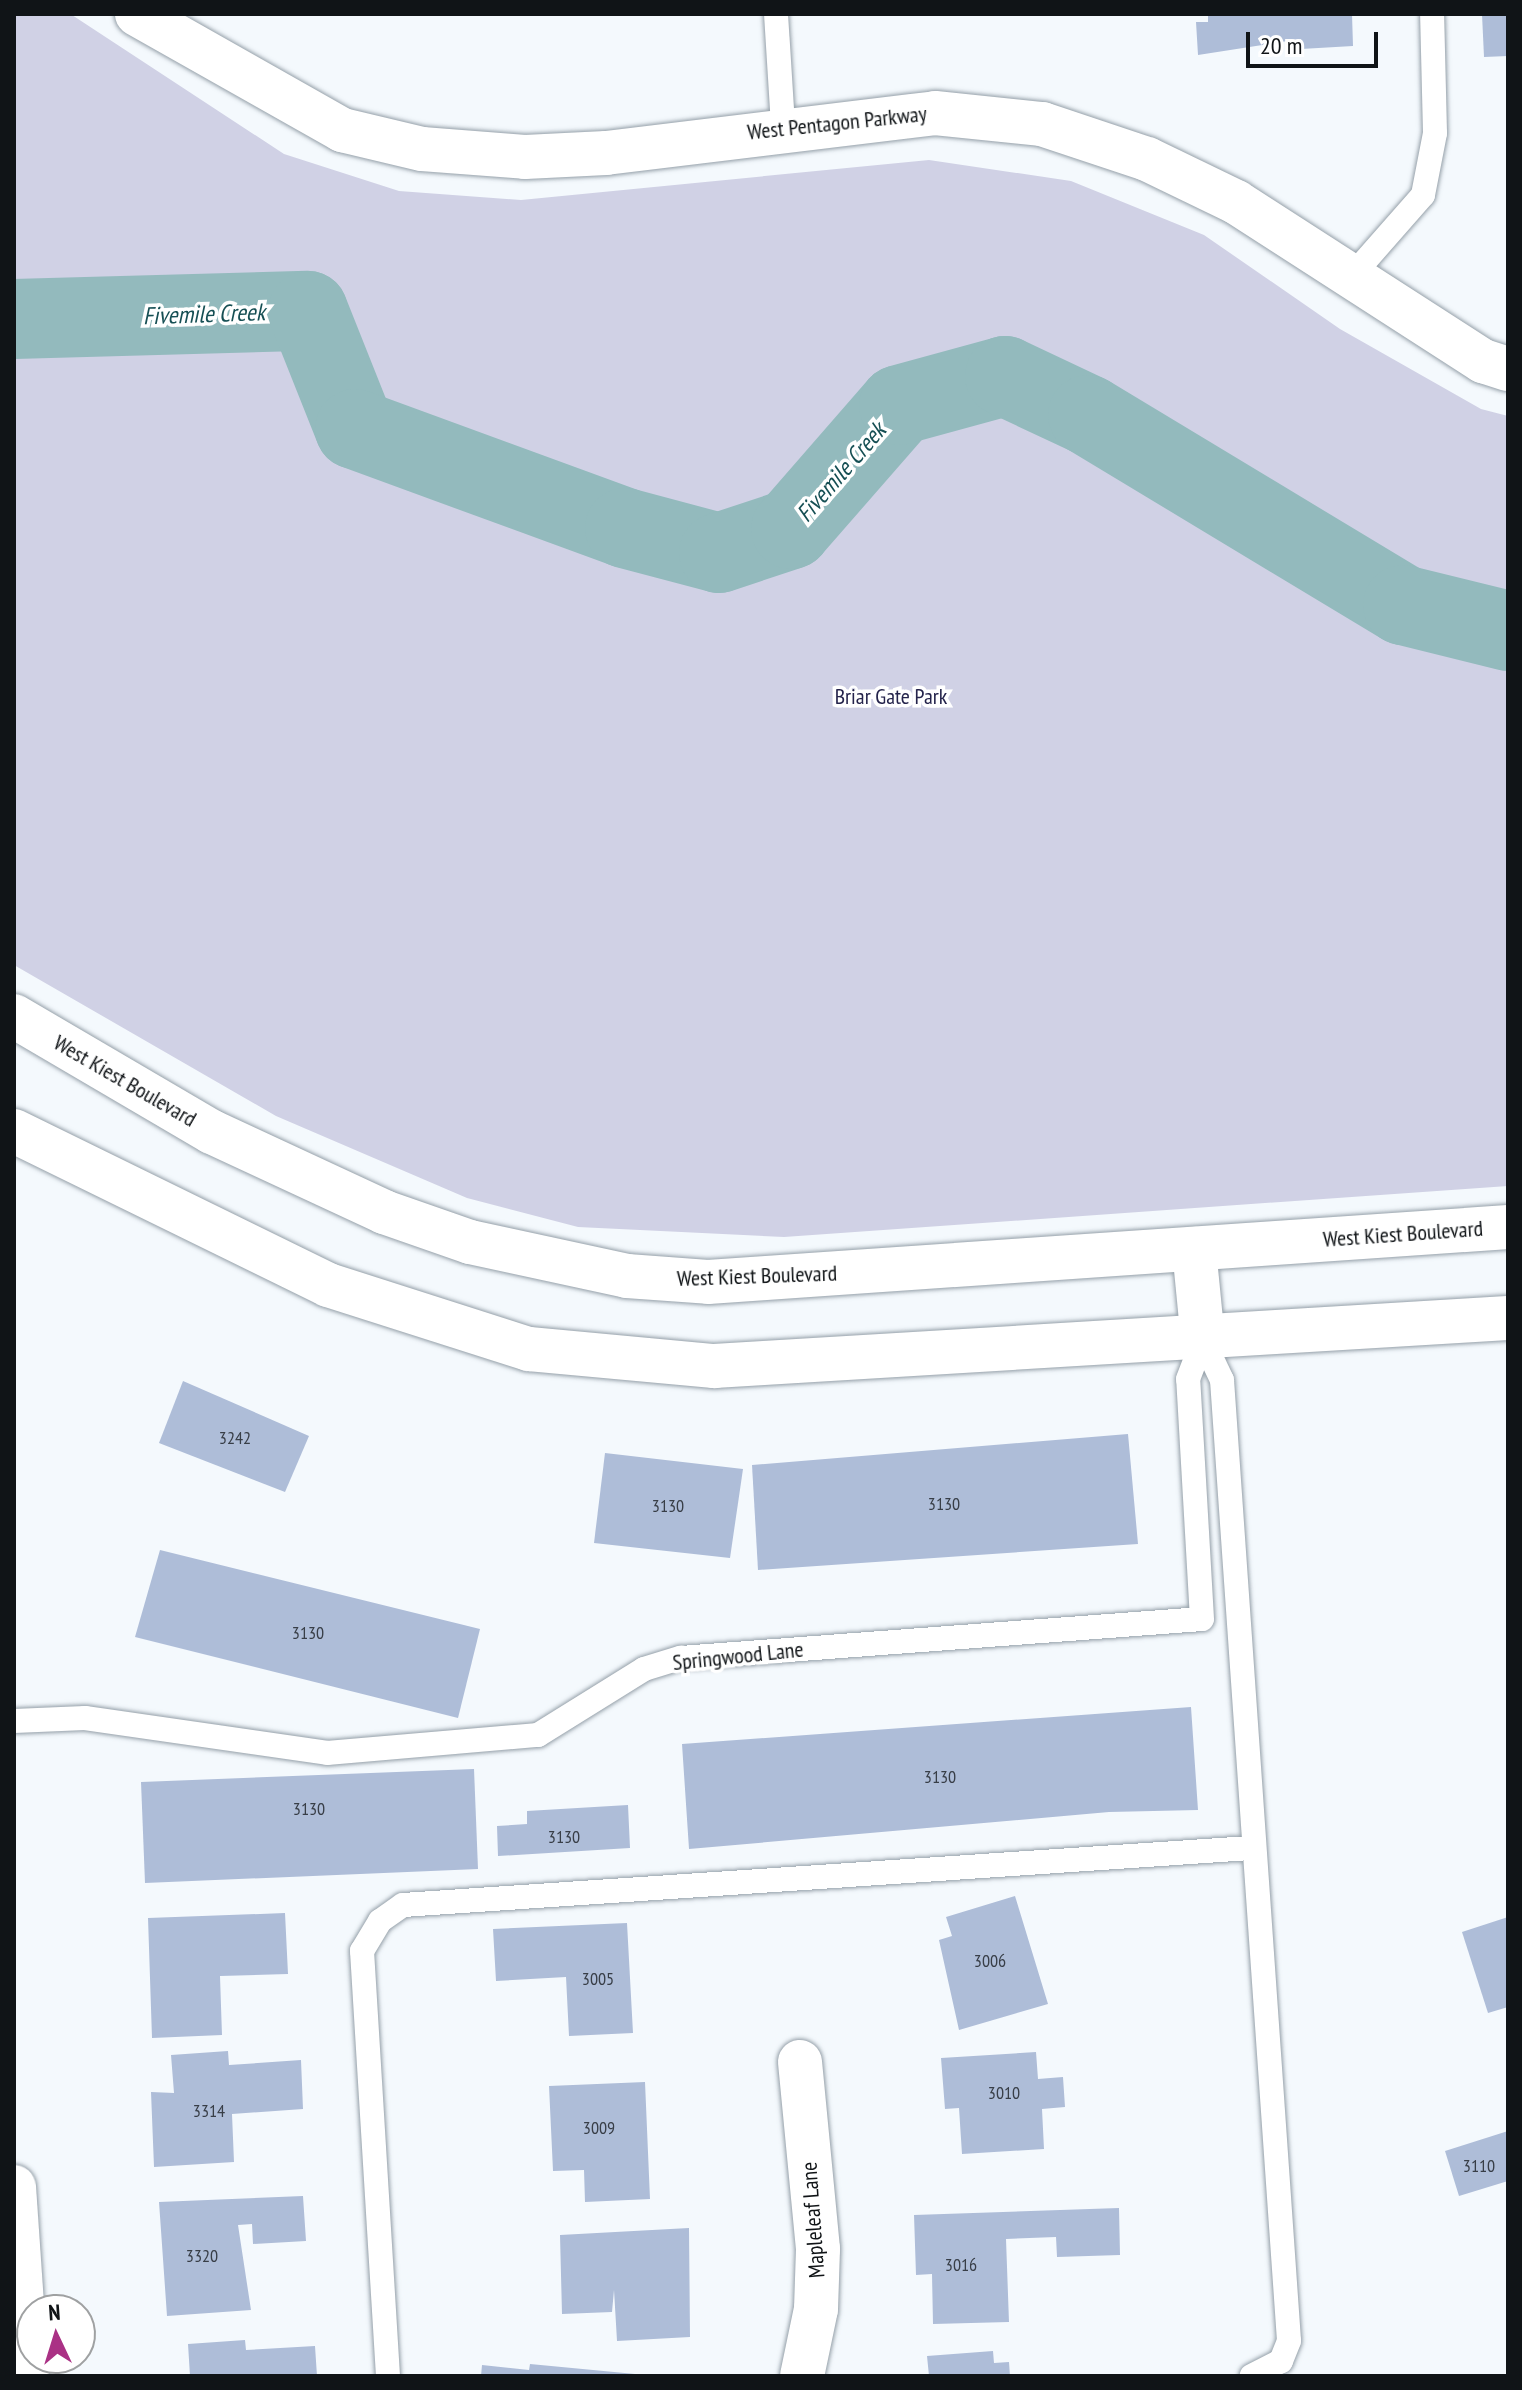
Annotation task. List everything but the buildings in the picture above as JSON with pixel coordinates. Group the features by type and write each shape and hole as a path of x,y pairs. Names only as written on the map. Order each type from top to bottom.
{"main road":[{"name":"West Pentagon Parkway","path":"137,14 342,130 422,149 525,157 606,153 783,126 935,113 1042,124 1147,159 1236,202 1483,361 1508,369"},
{"name":"West Kiest Boulevard","path":"14,1016 212,1132 384,1212 470,1242 627,1276 708,1282 1508,1227"},
{"path":"14,1131 328,1285 529,1349 714,1366 1203,1340 1508,1318"},
{"path":"1194,1249 1203,1340"},
{"name":"Mapleleaf Lane","path":"800,2062 818,2249 816,2309 802,2376"},
{"path":"14,2187 27,2376"}],"lane":[{"path":"776,14 783,126"},
{"path":"1351,277 1423,195 1435,133 1432,14"},
{"path":"1203,1340 1222,1380 1250,1848 1289,2341 1281,2361 1252,2376"},
{"name":"Springwood Lane","path":"14,1721 85,1718 327,1753 538,1735 644,1669 681,1658 1202,1619 1188,1379 1203,1340"},
{"path":"388,2376 362,1951 380,1921 403,1905 1250,1848"}],"green space":[{"name":"Briar Gate Park","path":"14,14 72,15 284,154 399,191 521,200 929,160 1071,181 1204,235 1340,329 1481,409 1508,416 1508,1186 784,1237 578,1227 467,1198 276,1116 14,965"}],"waterway":[{"name":"Fivemile Creek","path":"14,319 308,311 355,429 625,528 719,553 791,529 899,405 1005,376 1088,415 1403,605 1508,631"}]}
